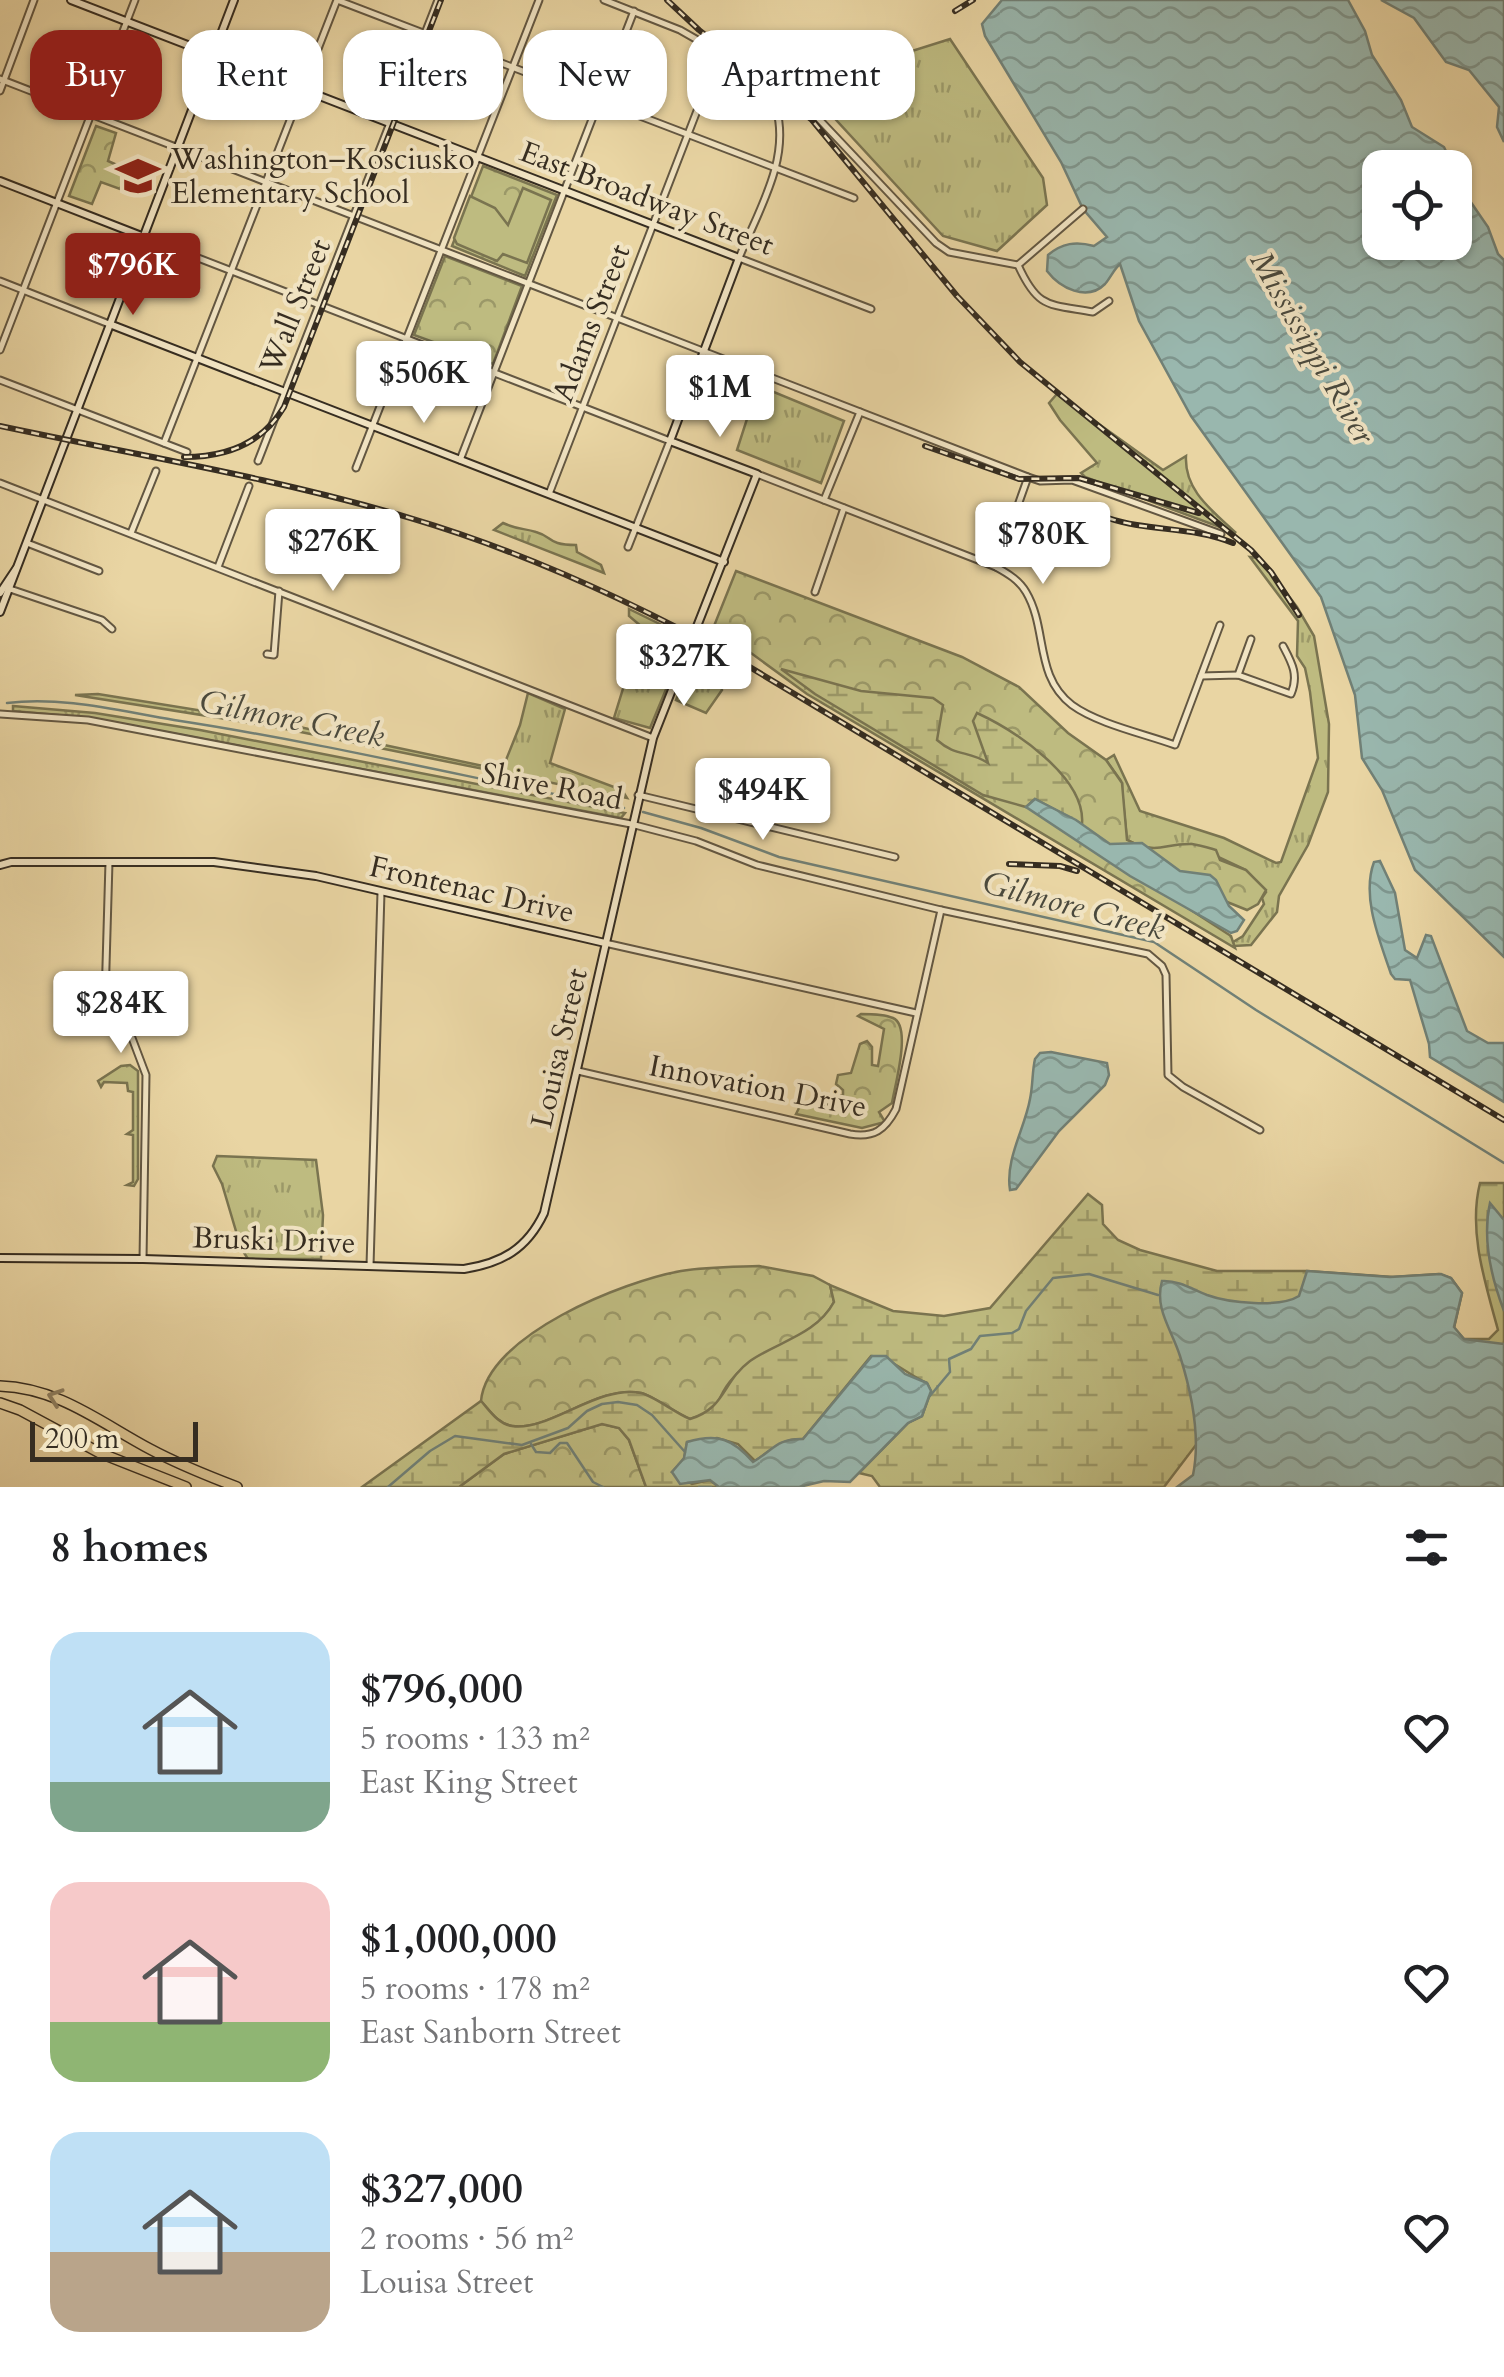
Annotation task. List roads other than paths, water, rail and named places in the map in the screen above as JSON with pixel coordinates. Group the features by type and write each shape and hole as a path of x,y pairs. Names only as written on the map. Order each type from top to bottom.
{"highway":[{"path":"0,1386 26,1389 68,1402 165,1457 237,1487"},
{"path":"0,1403 100,1454 186,1487"}],"street":[{"path":"0,91 34,0"},
{"name":"East Broadway Street","path":"71,0 182,43"},
{"path":"123,30 135,0"},
{"path":"223,30 234,0"},
{"path":"323,36 337,0 415,30"},
{"name":"Wall Street","path":"427,30 438,0"},
{"path":"356,468 540,0"},
{"path":"604,0 687,35"},
{"path":"627,30 634,11"},
{"path":"503,62 523,70"},
{"path":"2,80 30,91"},
{"name":"East Broadway Street","path":"323,97 871,309"},
{"path":"0,350 88,120"},
{"path":"106,120 1028,478 1072,480 1222,534"},
{"path":"0,612 190,120"},
{"path":"164,444 290,120"},
{"name":"Wall Street","path":"258,461 392,120"},
{"path":"460,460 593,120"},
{"path":"650,120 854,198"},
{"name":"Adams Street","path":"549,494 692,120"},
{"path":"628,547 775,167 781,148 780,120"},
{"path":"820,120 936,243 949,252 1018,265"},
{"path":"0,181 996,566 1026,592 1044,666 1054,684 1071,704 1089,714 1175,745 1220,624"},
{"path":"1018,265 1083,209"},
{"path":"1018,265 1032,293 1042,302 1093,312 1109,301"},
{"path":"0,281 724,562"},
{"path":"0,380 187,452"},
{"path":"824,500 860,412"},
{"path":"132,532 156,471"},
{"name":"Louisa Street","path":"534,1233 544,1213 631,824 654,738 757,474"},
{"path":"996,566 1028,478"},
{"path":"0,483 654,738"},
{"path":"218,567 249,486"},
{"path":"816,592 844,508"},
{"path":"26,544 99,571"},
{"path":"0,594 17,568"},
{"path":"10,589 102,620 112,630"},
{"path":"268,654 274,655 279,591"},
{"path":"1238,675 1251,638"},
{"path":"1201,676 1238,675 1291,694 1296,682 1283,646"},
{"name":"Shive Road","path":"0,714 88,720 631,824 696,841 756,865 1148,954 1166,975 1168,1076 1260,1130"},
{"path":"638,795 896,857"},
{"name":"Frontenac Drive","path":"0,862 214,862 316,876 916,1013"},
{"path":"109,862 105,1000 111,1014 132,1038 146,1075 143,1258"},
{"path":"370,1266 381,892"},
{"name":"Innovation Drive","path":"577,1071 845,1133 873,1135 896,1109 941,910"},
{"name":"Bruski Drive","path":"0,1258 143,1258 464,1269 489,1265 520,1248 534,1233"}],"water":[{"name":"Mississippi River","path":"1002,0 1348,0 1365,31 1372,55 1401,100 1412,127 1444,147 1445,150 1362,150 1362,260 1472,260 1472,204 1504,260 1504,957 1415,870 1382,790 1362,758 1355,695 1321,597 1191,416 1139,321 1120,264 1105,284 1090,292 1074,291 1047,271 1048,255 1059,248 1075,243 1094,246 1107,237 1083,209 1061,162 985,36 982,24"},
{"path":"1381,0 1504,0 1504,142 1497,127 1499,107 1469,70 1446,62 1414,18"},
{"path":"1035,799 1076,820 1110,844 1142,843 1180,871 1210,875 1229,906 1244,920 1231,933 1130,876 1026,807"},
{"path":"1380,861 1395,893 1405,950 1417,958 1426,935 1431,936 1467,1031 1488,1043 1504,1043 1504,1102 1430,1057 1410,980 1395,979 1391,974 1374,919 1371,876 1374,862"},
{"path":"1040,1053 1107,1063 1109,1075 1105,1085 1059,1131 1016,1189 1010,1190 1010,1167 1028,1110 1035,1059"},
{"path":"1490,1203 1504,1220 1504,1311 1489,1258"},
{"path":"1307,1271 1390,1277 1441,1274 1451,1278 1462,1293 1454,1327 1464,1339 1504,1344 1504,1487 1177,1487 1193,1475 1196,1430 1184,1370 1162,1310 1162,1281 1179,1283 1216,1298 1267,1303 1299,1296"},
{"path":"872,1356 886,1356 905,1374 927,1383 931,1391 922,1416 908,1423 850,1482 824,1481 799,1487 719,1487 710,1480 680,1484 672,1472 684,1458 687,1442 724,1440 753,1462 781,1443 803,1439"}],"waterway":[{"name":"Gilmore Creek","path":"7,703 49,701 112,709 287,739 624,808"},
{"name":"Gilmore Creek","path":"643,812 701,828 779,857 1154,942 1256,1010 1504,1163"},
{"path":"929,1397 950,1372 949,1359 971,1349 980,1336 1019,1329 1026,1311 1053,1278 1089,1274 1158,1295"},
{"path":"388,1487 430,1451 455,1436 522,1445 568,1428 602,1404 618,1402 637,1405 652,1415 685,1452"},
{"path":"531,1444 536,1452 550,1453 560,1443 567,1443 593,1482 603,1487"},
{"path":"699,1487 711,1487"}],"railway":[{"path":"184,457 242,446 265,430 284,407 441,0"},
{"path":"667,0 812,120 957,296 1020,362 1251,550 1271,572 1299,615"},
{"path":"955,11 973,0"},
{"path":"0,426 257,479 410,518 495,546 618,599 738,660 1504,1120"},
{"path":"925,446 1019,479 1079,478 1199,513"},
{"path":"1108,518 1233,543"},
{"path":"1009,864 1060,866 1077,871"}],"place":[{"name":"Washington–Kosciusko Elementary School","path":"138,176"}]}
